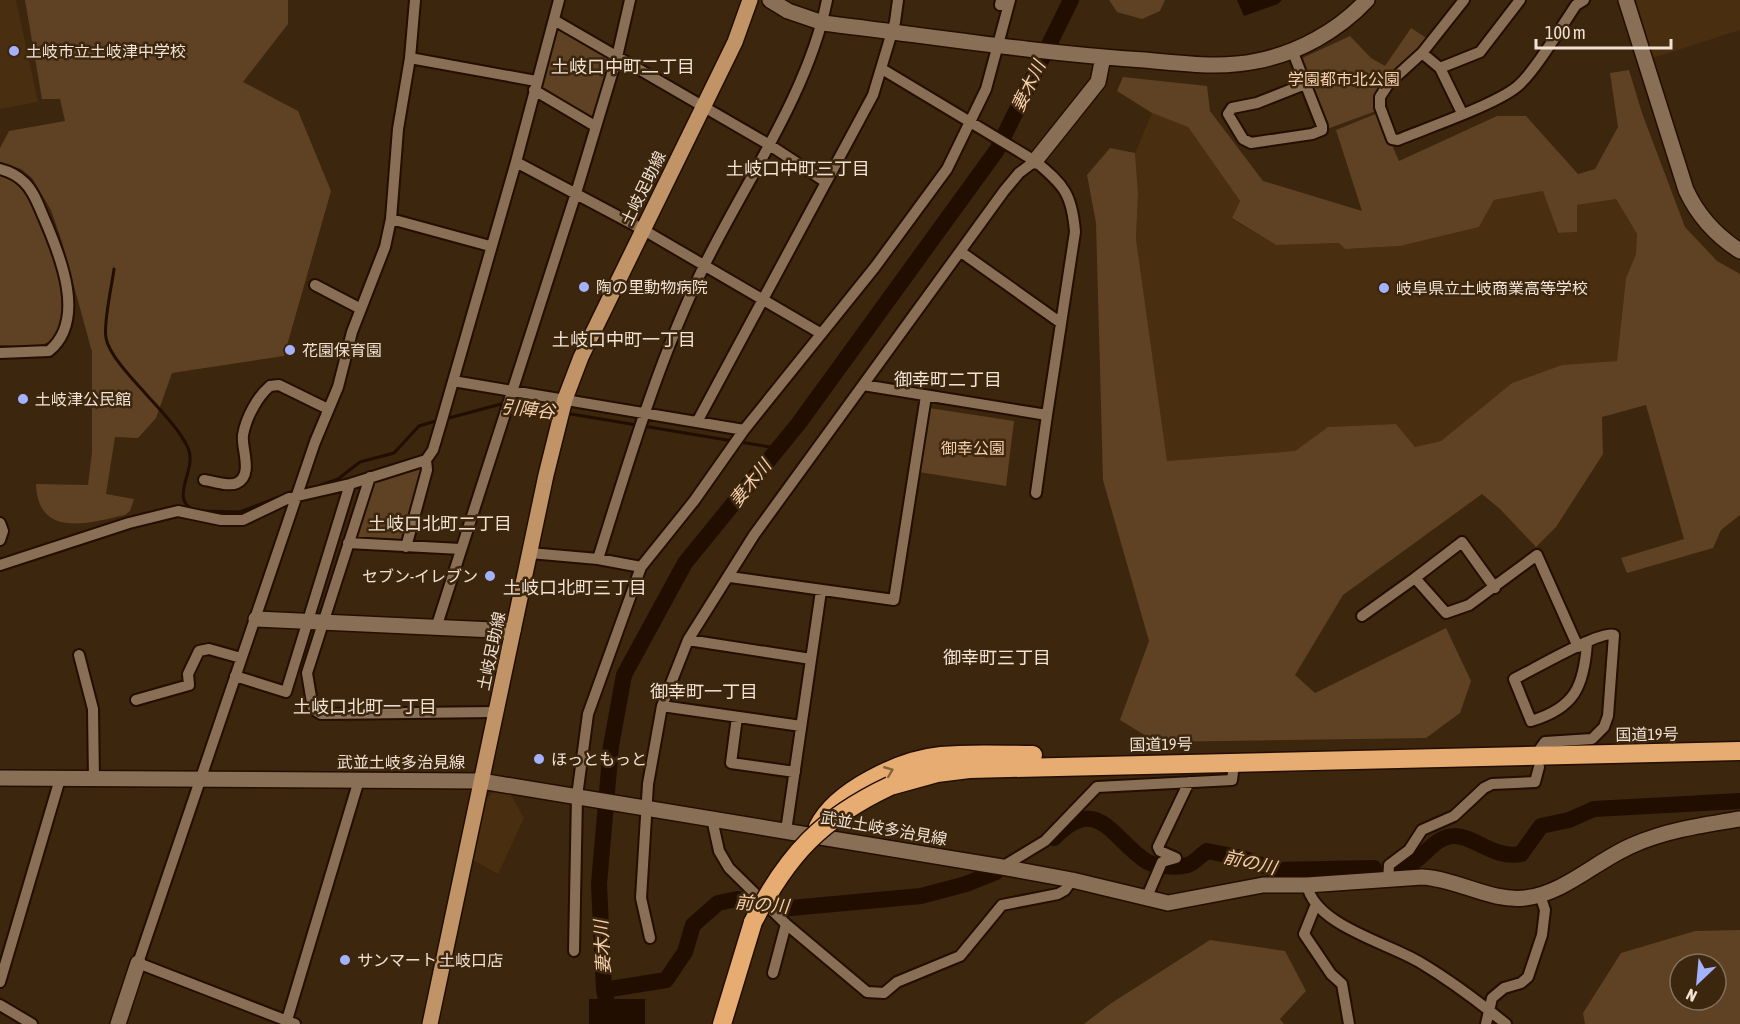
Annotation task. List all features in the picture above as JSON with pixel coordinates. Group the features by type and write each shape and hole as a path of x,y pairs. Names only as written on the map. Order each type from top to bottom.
{"highway":[{"name":"国道19号","path":"893,791 972,779 1540,761 1740,751"},
{"path":"816,835 818,825 848,793 892,769 940,756 1106,756 1148,763"},
{"name":"国道19号","path":"722,1024 758,924 795,872 826,838 852,818 893,791 920,777 969,769 1148,763 1540,761 1740,763"},
{"name":"国道19号","path":"733,1024 758,924"}],"main road":[{"name":"土岐足助線","path":"430,1024 546,475 565,399 581,357 735,42 750,0"},
{"path":"770,0 788,12 823,23 1084,56 1219,65 1256,62 1292,50 1332,30 1367,0"},
{"path":"1626,0 1693,206 1713,231 1740,251"},
{"path":"1031,159 1091,93 1098,82 1103,57"},
{"path":"256,619 513,631"},
{"name":"武並土岐多治見線","path":"0,778 481,781 1072,879 1168,903 1246,886 1441,878 1505,898 1529,898 1540,895 1632,845 1671,831 1740,819"},
{"path":"118,1024 138,963"}],"street":[{"path":"359,780 291,1022 138,963 361,309 385,246 391,219 398,129 410,58 415,0"},
{"path":"0,565 129,520 178,511 221,520 243,520 281,501 426,460 433,450 453,381 516,162 559,0"},
{"path":"436,628 576,194 617,57 630,0"},
{"path":"598,559 644,413 704,266 805,72 823,23 827,0"},
{"path":"697,422 873,95 892,32 898,0"},
{"path":"1464,0 1422,53 1389,83 1380,97 1380,107 1392,139 1398,140 1504,95 1520,85 1577,2"},
{"path":"1440,68 1480,52 1520,0"},
{"path":"574,951 580,797 588,714 641,567 694,501 744,430 875,267 941,178 972,125 1003,46 1003,2"},
{"path":"554,20 703,105 826,182"},
{"path":"1292,50 1305,84 1322,130 1312,134 1251,143 1243,139 1228,114 1232,108 1257,103 1305,84"},
{"path":"1422,53 1440,68 1462,113"},
{"path":"410,58 535,86 595,126"},
{"path":"882,69 1031,159 1066,189 1073,208 1075,232 1036,493"},
{"path":"650,938 640,898 643,808 662,706 688,640 730,577 754,535 1004,191 1031,159"},
{"path":"516,162 642,229 820,333"},
{"path":"0,169 25,183 36,202 56,247 68,305 63,336 49,351 0,353"},
{"path":"391,219 490,246"},
{"path":"960,252 1061,323"},
{"path":"315,285 361,309"},
{"path":"453,381 744,430"},
{"path":"204,480 233,484 241,479 246,466 242,445 243,432 252,409 270,386 279,385 328,409"},
{"path":"863,385 1047,415"},
{"path":"730,577 894,600 926,396"},
{"path":"406,547 427,470 426,460"},
{"path":"370,477 307,673 313,709 321,714 496,712"},
{"path":"235,676 286,692 350,483"},
{"path":"0,523 3,531 0,540"},
{"path":"1362,616 1462,542 1495,588"},
{"path":"348,543 461,549"},
{"path":"530,553 598,559 641,567"},
{"path":"1388,880 1389,865 1409,850 1422,830 1454,816 1472,797 1492,784 1535,782 1541,746 1545,742 1592,740 1604,727 1608,716 1616,639 1611,633 1606,634 1582,645 1514,679 1531,721 1548,716 1567,704 1580,683 1582,645 1537,555 1469,605 1446,613 1415,578"},
{"path":"786,831 821,591"},
{"path":"688,640 811,659"},
{"path":"136,700 189,685 188,674 199,651 209,649 241,658"},
{"path":"79,654 93,709 94,780"},
{"path":"662,706 801,726"},
{"path":"736,717 731,763 795,772"},
{"path":"1002,867 1045,841 1097,787 1103,784 1232,780 1233,772"},
{"path":"0,982 60,779"},
{"path":"1146,899 1160,865 1176,858 1160,851 1158,847 1190,782"},
{"path":"712,819 723,859 786,924 867,992 884,993 897,982 960,956 1002,905 1058,894 1065,890 1072,879"},
{"path":"1307,885 1310,897 1316,904 1348,928 1418,961 1506,1024"},
{"path":"1486,1024 1492,998 1504,988 1521,983 1528,977 1542,935 1545,910 1540,895"},
{"path":"1316,904 1304,934 1331,974 1342,984 1349,1024"},
{"path":"773,973 786,924"},
{"path":"0,1005 32,1024"}],"shaded area":[{"name":"土岐市立土岐津中学校","path":"0,0 16,0 38,102 0,109"},
{"path":"1237,0 1282,0 1278,4 1244,16"},
{"path":"1636,0 1740,0 1740,30 1653,58"},
{"name":"岐阜県立土岐商業高等学校","path":"1152,113 1188,127 1240,201 1232,219 1276,245 1339,243 1345,249 1400,246 1479,227 1494,200 1544,191 1557,233 1576,232 1577,205 1616,199 1637,234 1636,254 1626,278 1617,361 1562,365 1512,383 1441,441 1414,447 1396,424 1329,427 1295,451 1167,461 1136,239 1138,193 1135,153"},
{"path":"497,788 508,790 524,818 498,874 473,860 487,799"},
{"path":"589,999 645,999 645,1024 589,1024"}],"green space":[{"path":"25,0 288,0 288,24 243,82 298,111 331,191 284,356 172,373 156,418 138,438 115,437 106,494 134,499 130,511 125,515 82,523 56,520 46,513 39,501 36,484 88,485 92,452 92,352 51,210 32,178 21,169 0,162 0,148 9,131 65,121 60,99 42,99"},
{"path":"1109,0 1165,0 1160,11 1142,19 1117,12"},
{"path":"555,25 610,58 593,119 540,90"},
{"name":"学園都市北公園","path":"1411,28 1428,39 1375,107 1376,111 1327,129 1298,60 1350,36 1371,58 1385,66"},
{"path":"1629,70 1642,113 1685,227 1717,261 1740,274 1740,515 1721,530 1713,548 1627,573 1621,558 1684,539 1646,405 1602,417 1603,454 1556,527 1536,547 1500,509 1482,494 1343,595 1295,675 1315,693 1446,628 1471,681 1460,713 1426,738 1156,742 1120,720 1149,641 1103,480 1096,223 1087,175 1110,148 1135,153 1138,193 1136,239 1167,461 1295,451 1328,427 1396,424 1415,447 1441,441 1512,383 1562,365 1617,361 1626,278 1636,254 1637,234 1616,199 1577,205 1577,232 1558,233 1543,191 1494,200 1479,227 1400,246 1345,249 1339,243 1276,245 1232,218 1240,201 1188,127 1152,113 1117,91 1123,77 1207,86 1210,111 1263,181 1362,211 1336,130 1378,113 1399,161 1497,116 1526,116 1578,174 1595,169 1618,127 1610,73"},
{"path":"0,175 18,185 30,202 56,266 61,290 62,312 59,329 50,341 39,345 0,345"},
{"name":"御幸公園","path":"929,408 1014,421 1006,486 919,472"},
{"path":"421,468 423,471 404,540 356,540 355,535 373,483"},
{"path":"1740,930 1740,1024 1585,1024 1583,1013 1621,953 1695,931"},
{"path":"1210,940 1285,951 1306,991 1280,1019 1284,1024 1084,1024 1110,1004"}],"waterway":[{"name":"妻木川","path":"611,1024 604,990 599,884 611,746 624,675 685,563 799,423 997,150 1071,0"},
{"name":"引陣谷","path":"114,269 106,338 110,350 119,363 170,421 188,448 190,465 183,491 187,505 194,510"},
{"name":"引陣谷","path":"445,419 505,403"},
{"name":"引陣谷","path":"512,404 556,412"},
{"name":"引陣谷","path":"565,413 733,441"},
{"name":"引陣谷","path":"319,486 338,479 360,462 394,453 419,426 439,420"},
{"name":"引陣谷","path":"740,442 776,448"},
{"name":"引陣谷","path":"200,511 240,512 276,498"},
{"name":"前の川","path":"1400,867 1408,865 1447,837 1462,837 1493,851 1511,855 1521,854 1541,826 1569,820 1594,809 1740,801"},
{"name":"前の川","path":"1054,838 1069,825 1082,819 1094,820 1104,824 1146,861 1160,866 1188,865 1207,851 1242,858 1275,870 1374,868"},
{"name":"前の川","path":"604,990 666,980 685,952 693,925 718,903 737,899 791,908 921,896 966,884 996,872"}],"place":[{"name":"土岐市立土岐津中学校","path":"14,51"},
{"name":"陶の里動物病院","path":"584,287"},
{"name":"岐阜県立土岐商業高等学校","path":"1384,288"},
{"name":"花園保育園","path":"290,350"},
{"name":"土岐津公民館","path":"23,399"},
{"name":"セブン-イレブン","path":"490,576"},
{"name":"ほっともっと","path":"539,759"},
{"name":"サンマート 土岐口店","path":"345,960"}],"district":[{"name":"土岐口中町二丁目","path":"623,66"},
{"name":"土岐口中町三丁目","path":"798,168"},
{"name":"土岐口中町一丁目","path":"624,339"},
{"name":"御幸町二丁目","path":"948,379"},
{"name":"土岐口北町二丁目","path":"440,523"},
{"name":"土岐口北町三丁目","path":"575,587"},
{"name":"御幸町三丁目","path":"997,657"},
{"name":"御幸町一丁目","path":"704,691"},
{"name":"土岐口北町一丁目","path":"365,706"}]}
